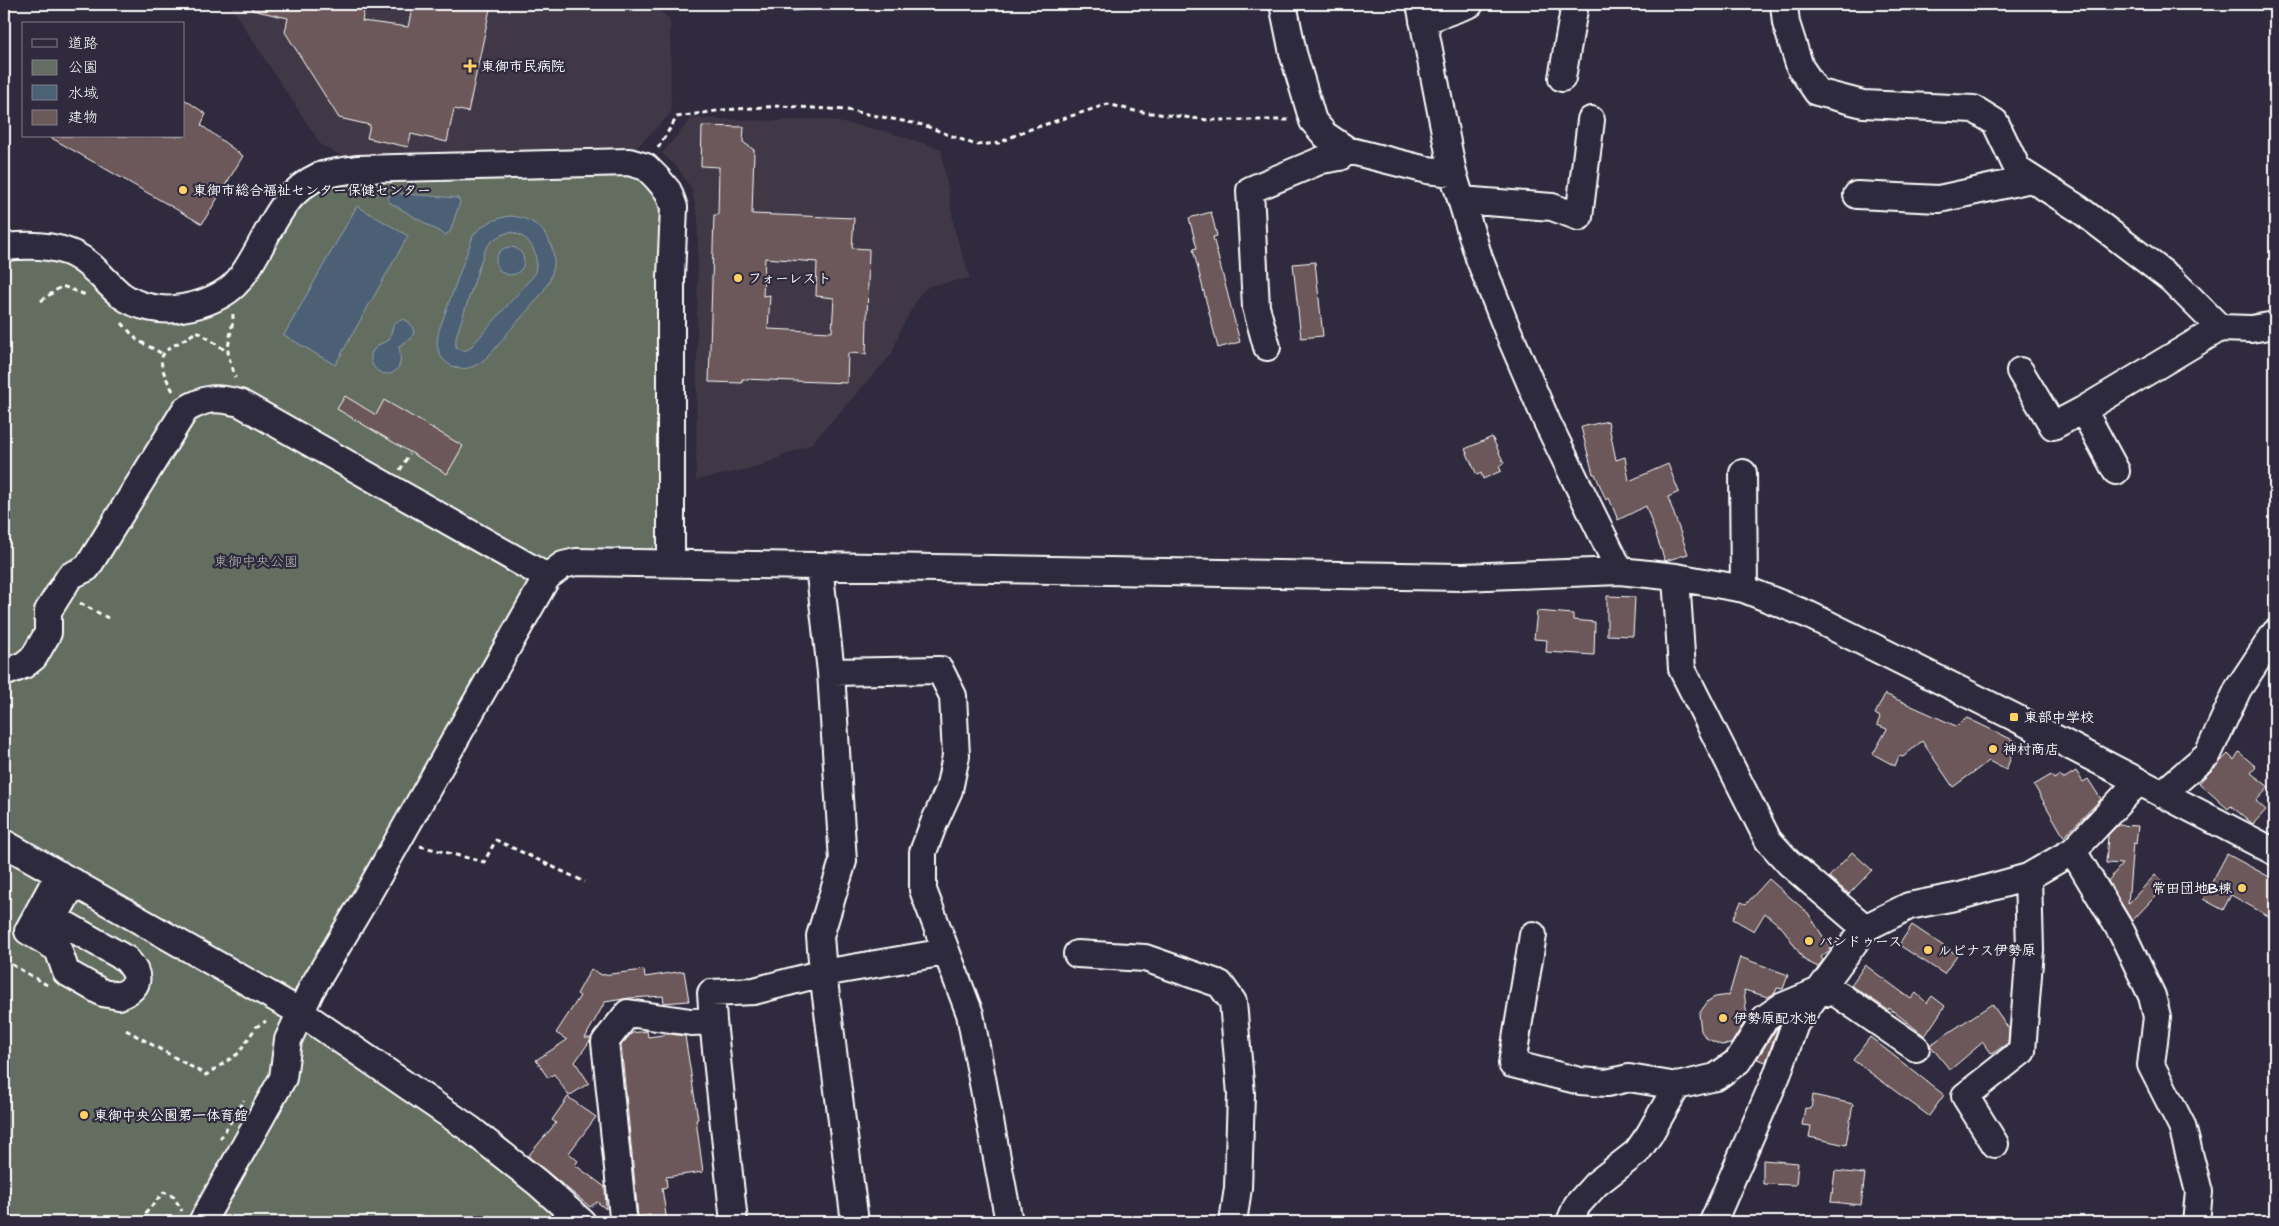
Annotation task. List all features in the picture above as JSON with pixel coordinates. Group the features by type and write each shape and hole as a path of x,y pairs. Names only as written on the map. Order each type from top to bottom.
{"street":[{"path":"1283,4 1293,53 1313,121 1325,135 1347,150 1427,170 1453,173"},
{"path":"1470,4 1421,12 1453,173 1479,258 1507,329 1548,422 1620,571"},
{"path":"1562,78 1576,4"},
{"path":"1784,4 1786,22 1800,67 1817,92 1864,104 1974,109 1995,122 2018,170 2079,209 2171,279 2220,328"},
{"path":"1461,200 1552,207 1580,217 1591,120"},
{"path":"1266,347 1256,306 1250,190 1322,160 1340,158 1347,150"},
{"path":"4,247 29,245 52,248 75,255 105,279 122,296 160,310 182,308 202,304 222,294 238,281 270,225 288,200 320,176 356,169 629,162 646,167 668,191 674,207 671,278 671,562"},
{"path":"1858,195 1939,199 2031,179"},
{"path":"2020,371 2053,426 2084,410 2220,328 2251,329 2275,325"},
{"path":"4,673 24,664 34,656 48,633 48,611 70,576 87,568 184,410 200,401 220,398 240,403 547,577"},
{"path":"2084,410 2116,471"},
{"path":"1743,473 1744,589"},
{"path":"189,1215 283,1078 288,1040 300,1012 547,577 580,554 671,562 819,566 1462,577 1620,571 1744,589 1809,616 2014,717 2275,852"},
{"path":"819,566 831,672 843,861 820,936 823,973 855,1222"},
{"path":"1676,578 1682,669 1768,840 1789,863 1865,928"},
{"path":"2163,793 2208,754 2238,689 2275,634"},
{"path":"831,672 940,670 953,696 956,756 949,790 923,852 923,890 970,1014 1009,1222"},
{"path":"1713,1222 1777,1076 1795,1024 1865,928 1910,906 1960,896 2028,877 2073,851 2138,782"},
{"path":"4,842 300,1012 470,1130 538,1183 583,1222 628,1219 605,1042 628,1013 691,1022 713,1021"},
{"path":"2073,851 2122,933 2152,996 2157,1017 2151,1065 2182,1126 2200,1192 2196,1222"},
{"path":"1995,1144 1965,1096 2022,1051 2030,950 2028,877"},
{"path":"66,878 54,918 126,959 131,964 135,970 136,983 132,989 119,996 102,993 66,972 58,949 28,931 66,878"},
{"path":"1533,935 1512,1064 1580,1082 1606,1082 1628,1078 1677,1086 1716,1077 1738,1061 1766,1018 1781,1006 1819,991 1836,993 1916,1048"},
{"path":"734,1222 711,993 754,991 823,973 946,952"},
{"path":"1076,954 1145,958 1220,984 1233,1002 1241,1094 1238,1188 1233,1222"},
{"path":"1570,1222 1577,1205 1596,1184 1637,1152 1677,1086"}],"path":[{"path":"646,167 677,117 723,110 780,106 847,110 923,125 976,146 998,143 1022,132 1108,104 1135,111 1208,120 1268,119 1313,121"},
{"path":"41,301 62,286 87,295"},
{"path":"231,306 233,327 228,352 233,365 236,384 231,401"},
{"path":"184,410 167,380 162,364 163,354 169,347 197,331 228,352"},
{"path":"397,476 409,454"},
{"path":"74,600 108,618"},
{"path":"400,837 416,845 484,862 496,840 585,882"},
{"path":"4,960 53,988"},
{"path":"126,1030 206,1075 239,1053 256,1027 266,1021 267,1030"},
{"path":"218,1143 241,1101 249,1097"},
{"path":"141,1222 148,1210 164,1192 174,1197 189,1215"},
{"path":"186,1201 189,1215"},
{"path":"4,1213 20,1222"}],"shaded area":[{"name":"東御市民病院","path":"229,4 650,4 670,19 671,113 630,154 346,158 321,145"},
{"path":"692,118 778,121 823,119 885,131 941,149 955,231 970,278 929,286 920,294 901,329 892,354 811,444 757,467 696,480 698,218 691,188 677,167 662,153"}],"green space":[{"name":"東御中央公園","path":"614,172 633,177 645,183 666,209 661,539 654,547 644,552 570,555 286,1017 410,1096 566,1222 4,1222 4,257 53,258 78,268 113,302 207,313 310,192 330,182"}],"water":[{"path":"392,193 458,198 460,202 450,232 445,235 389,202 388,198"},
{"path":"357,206 408,236 335,365 284,335"},
{"path":"509,216 526,219 540,228 547,237 553,250 554,263 551,275 539,298 490,354 480,363 469,368 463,369 452,366 440,355 437,340 473,236 484,225 493,220","holes":["509,232 517,234 528,242 535,253 536,268 534,275 470,348 459,349 456,347 456,337 484,252 488,245 498,237"]},
{"path":"510,247 520,251 524,261 520,271 510,275 500,271 496,261 500,251"},
{"path":"404,319 410,323 414,331 412,338 399,346 400,363 397,369 393,373 382,373 376,370 373,365 371,359 372,352 378,345 389,340 394,323"}],"building":[{"name":"東御市民病院","path":"252,4 365,4 362,21 408,27 413,4 491,4 468,112 454,109 447,142 411,134 408,147 367,138 370,125 339,118 285,32 288,18 252,10"},
{"name":"東御市総合福祉センター保健センター","path":"185,100 206,114 201,125 243,156 202,224 52,138 185,138"},
{"name":"フォーレスト","path":"702,126 744,127 743,142 754,150 752,214 854,218 852,248 869,249 866,354 848,353 847,383 742,379 742,383 709,382 714,215 718,215 719,167 701,166","holes":["765,258 817,262 816,296 834,298 832,332 768,329 770,295 763,296"]},
{"path":"1211,212 1217,236 1213,237 1240,342 1218,348 1193,249 1197,248 1189,218"},
{"path":"1315,262 1323,336 1301,338 1293,264"},
{"path":"345,396 376,415 384,400 463,446 447,474 337,409"},
{"path":"1608,421 1616,460 1625,457 1629,481 1668,464 1679,492 1668,497 1688,554 1665,561 1646,506 1618,520 1609,498 1606,500 1595,474 1593,474 1581,427"},
{"path":"1492,437 1504,463 1499,466 1501,471 1483,479 1481,473 1477,475 1465,449"},
{"path":"1607,596 1635,597 1633,636 1607,635"},
{"path":"1537,611 1573,614 1573,620 1595,622 1594,655 1546,652 1547,640 1534,639"},
{"path":"1885,694 1956,726 1967,718 2017,742 2006,770 1989,761 1953,787 1922,741 1903,757 1899,756 1895,766 1873,754 1887,729 1877,725 1880,717 1875,714"},
{"path":"2239,752 2256,767 2251,773 2269,787 2256,801 2266,810 2253,824 2231,806 2228,809 2199,783 2228,754 2234,760"},
{"path":"2076,771 2083,782 2088,779 2101,799 2064,837 2034,785 2051,775 2054,779 2060,775 2063,779"},
{"path":"2118,825 2138,826 2136,844 2133,843 2128,904 2155,875 2166,885 2132,921 2108,881 2122,864 2106,863 2108,835"},
{"path":"1852,852 1872,870 1849,894 1829,877"},
{"name":"常田団地B棟","path":"2227,854 2275,880 2275,920 2231,895 2223,910 2203,899"},
{"path":"1769,879 1808,913 1831,949 1821,957 1823,960 1818,967 1804,960 1784,930 1765,913 1754,931 1733,919 1741,902 1746,904"},
{"name":"ルピナス伊勢原","path":"1912,925 1957,955 1944,974 1899,945"},
{"path":"1740,957 1788,975 1783,989 1777,988 1775,993 1768,997 1744,990 1747,1018 1731,1044 1721,1045 1706,1038 1701,1031 1699,1014 1708,1001 1715,997 1729,995"},
{"path":"1865,965 1911,999 1916,993 1927,1003 1932,996 1945,1006 1925,1036 1889,1008 1888,1010 1851,985"},
{"path":"591,969 602,975 644,970 645,977 684,971 689,1001 664,1003 663,996 605,1002 585,1038 592,1038 575,1062 589,1083 569,1096 554,1074 548,1078 536,1060 567,1040 556,1033 580,996 577,994"},
{"path":"1992,1004 2009,1029 2008,1043 1992,1054 1983,1042 1950,1070 1930,1045"},
{"path":"1778,1027 1766,1062 1757,1059 1776,1029"},
{"path":"647,1031 648,1037 670,1034 685,1036 698,1119 696,1120 703,1172 666,1177 667,1187 662,1188 667,1222 650,1222 650,1215 638,1217 621,1045 632,1033"},
{"path":"1870,1037 1944,1095 1929,1116 1853,1060"},
{"path":"1813,1095 1853,1104 1846,1145 1809,1137 1811,1126 1802,1125 1805,1108 1811,1109"},
{"path":"568,1097 596,1117 569,1153 578,1161 575,1165 605,1187 606,1209 597,1202 590,1207 528,1156 556,1123 552,1120"},
{"path":"1763,1160 1798,1163 1796,1185 1763,1184"},
{"path":"1835,1171 1865,1174 1861,1205 1831,1202"}],"waterway":[{"path":"4,6 12,4"},
{"path":"746,4 794,9 832,4"}],"place":[{"name":"東御市民病院","path":"470,66"},
{"name":"東御市総合福祉センター保健センター","path":"183,190"},
{"name":"フォーレスト","path":"738,278"},
{"name":"東部中学校","path":"2014,717"},
{"name":"神村商店","path":"1993,749"},
{"name":"常田団地B棟","path":"2242,888"},
{"name":"パンドゥース","path":"1809,941"},
{"name":"ルピナス伊勢原","path":"1928,950"},
{"name":"伊勢原配水池","path":"1723,1018"},
{"name":"東御中央公園第一体育館","path":"84,1115"}]}
